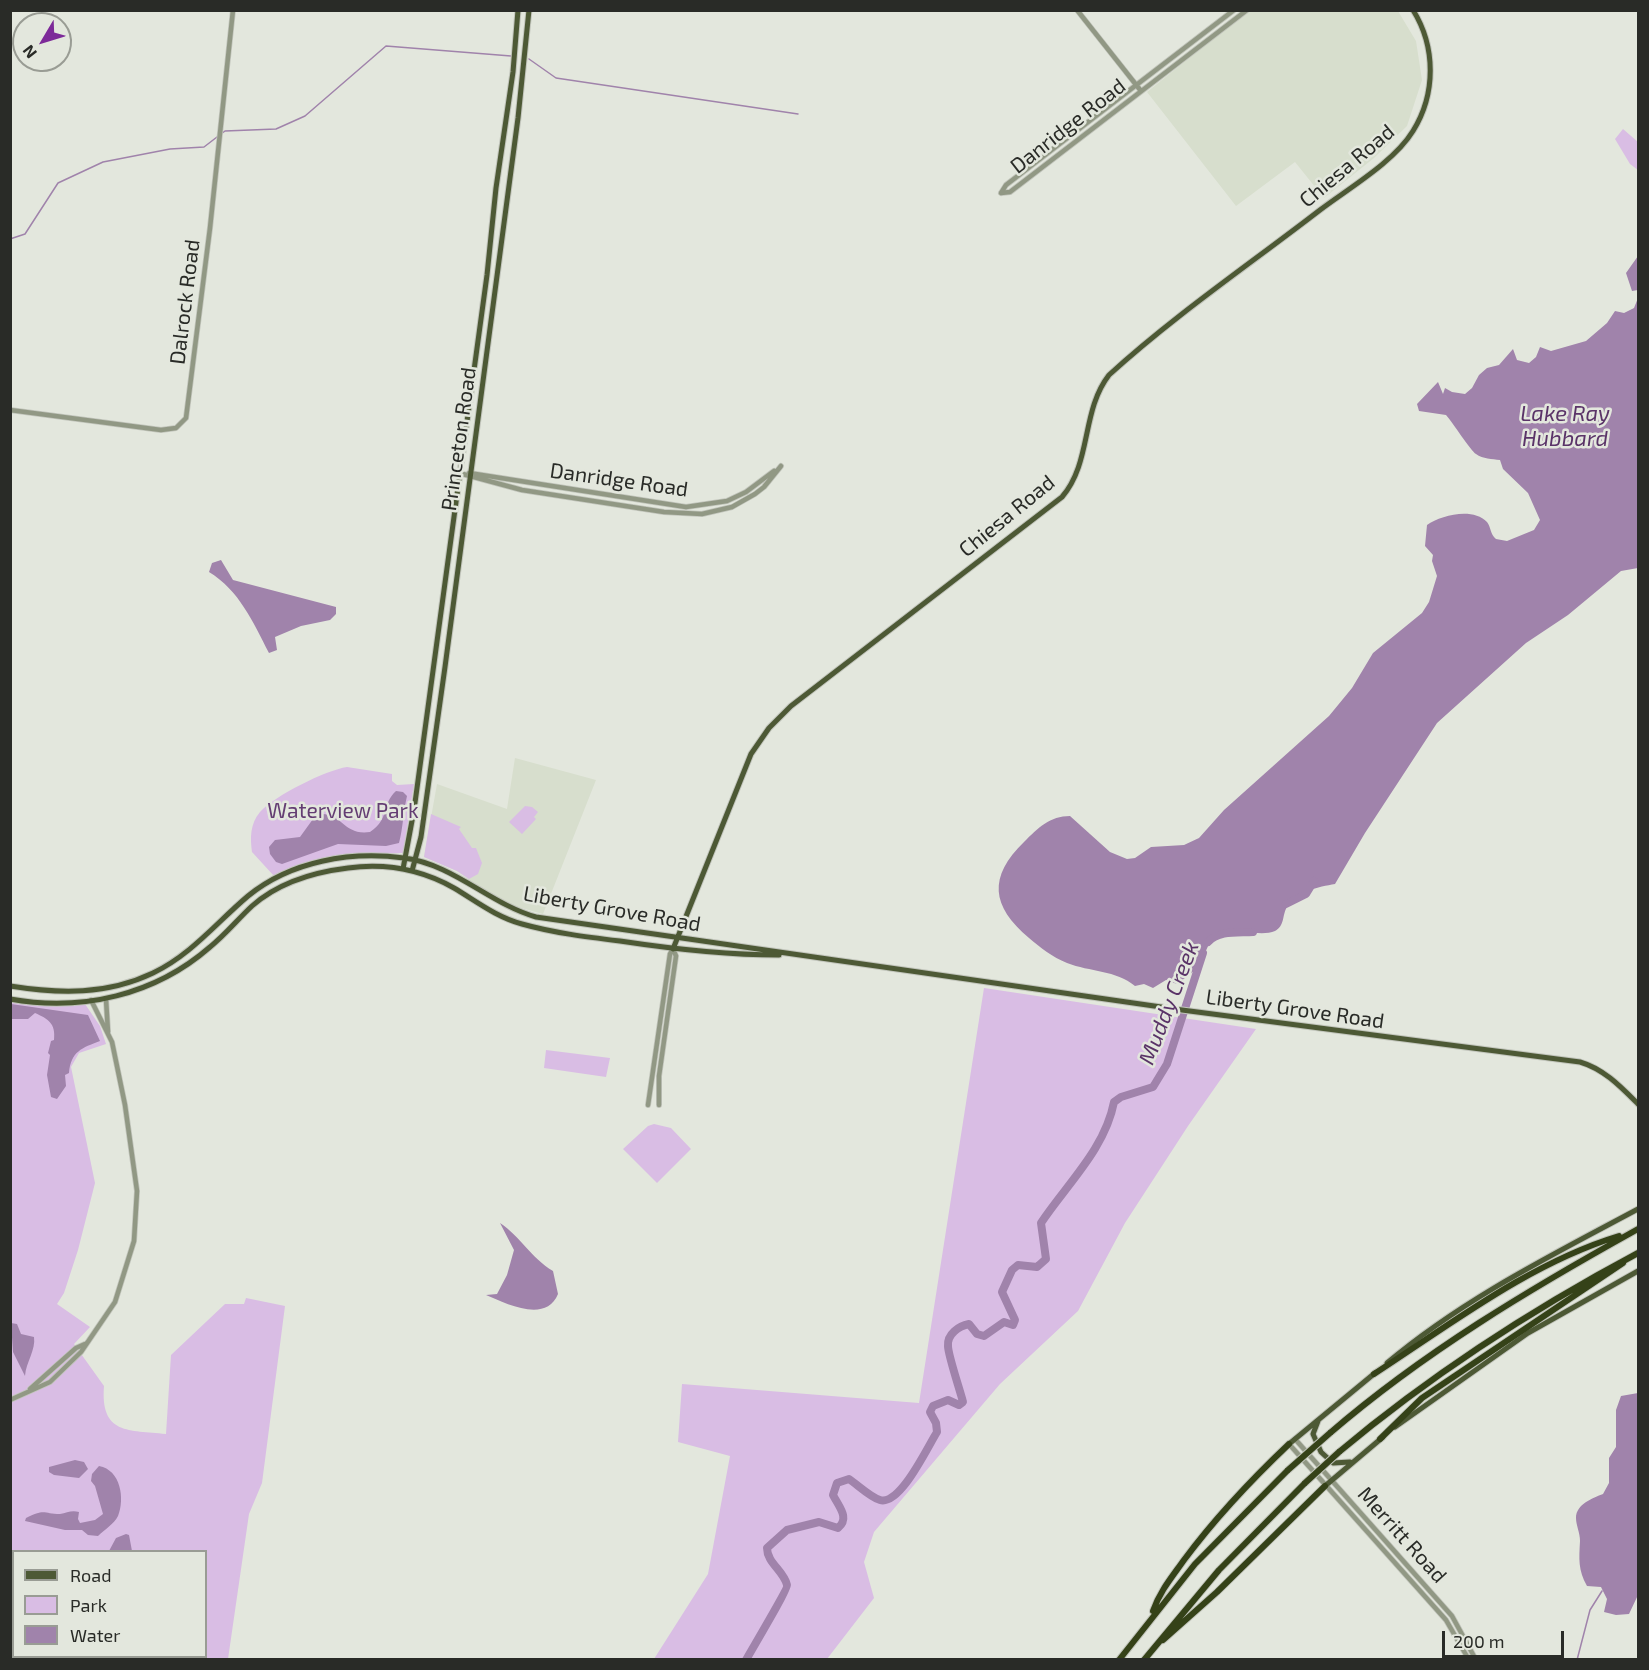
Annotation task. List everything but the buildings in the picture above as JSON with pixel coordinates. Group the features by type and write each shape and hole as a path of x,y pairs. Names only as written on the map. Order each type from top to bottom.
{"highway":[{"path":"1119,1659 1150,1617 1195,1564 1288,1470 1396,1378 1473,1326 1551,1278 1638,1229"},
{"path":"1374,1374 1537,1271 1599,1242 1632,1233"},
{"path":"1144,1659 1219,1570 1339,1452 1404,1400 1476,1348 1545,1304 1638,1253"},
{"path":"1380,1439 1422,1398 1468,1365 1621,1267 1625,1260"},
{"path":"1150,1617 1158,1596 1210,1525 1289,1444"},
{"path":"1153,1648 1217,1592 1325,1486"}],"main road":[{"name":"Princeton Road","path":"403,869 426,722 500,163 507,126 518,10"},
{"name":"Princeton Road","path":"412,871 427,796 464,528 524,74 530,10"},
{"name":"Chiesa Road","path":"673,949 675,938 752,754 781,715 1062,497 1075,478 1096,398 1109,375 1229,279 1375,169 1406,140 1423,111 1431,74 1427,45 1413,10"},
{"path":"513,72 524,74"},
{"path":"507,126 517,128"},
{"path":"500,163 512,164"},
{"path":"452,526 464,528"},
{"path":"426,722 436,721"},
{"name":"Liberty Grove Road","path":"10,986 68,993 107,989 128,983 153,973 188,952 249,895 284,874 319,862 353,856 406,858 448,873 520,913 675,938 1162,1007 1580,1062 1592,1065 1638,1104"},
{"name":"Liberty Grove Road","path":"10,999 37,1003 106,999 140,990 183,968 212,947 253,906 276,890 318,874 348,868 412,871 454,888 495,914 518,923 563,933 714,954 791,954"},
{"path":"1289,1444 1322,1414 1410,1343 1492,1289 1638,1209"},
{"path":"1325,1486 1432,1399 1528,1333 1638,1271"},
{"path":"1322,1414 1313,1434 1315,1443 1333,1463 1353,1462"}],"street":[{"name":"Dalrock Road","path":"10,410 161,430 176,428 186,418 233,10"},
{"path":"1077,10 1141,91"},
{"name":"Danridge Road","path":"1234,10 1006,185 1001,193 1010,192 1247,10"},
{"name":"Danridge Road","path":"459,473 686,507 705,506 733,499 781,466 764,487 755,494 732,507 702,514 581,500 471,475"},
{"path":"659,1105 659,1076 676,956 673,949"},
{"path":"648,1105 670,954 673,949"},
{"path":"10,1400 50,1382 81,1352 118,1293 131,1256 137,1214 137,1191 125,1105 108,1032 106,999"},
{"path":"91,1000 108,1032"},
{"name":"Merritt Road","path":"1294,1439 1425,1585 1462,1630 1476,1659"},
{"name":"Merritt Road","path":"1289,1444 1420,1590 1456,1634 1469,1659"},
{"path":"1420,1590 1425,1585"}],"shaded area":[{"path":"1249,10 1398,11 1416,41 1422,80 1407,126 1374,158 1324,198 1295,162 1236,206 1147,92"},
{"path":"515,758 596,780 543,914 514,906 480,888 457,871 424,857 437,784 507,809"}],"green space":[{"path":"1623,129 1638,142 1638,170 1630,164 1615,139"},
{"name":"Waterview Park","path":"347,767 392,774 392,781 397,785 414,784 403,853 322,858 274,876 252,852 254,821 260,812 301,785"},
{"path":"525,806 532,807 538,812 534,817 536,819 522,834 509,822"},
{"path":"431,814 461,827 459,829 472,848 476,848 482,863 478,874 469,879 457,871 424,857"},
{"path":"984,988 1256,1029 1188,1126 1125,1223 1078,1311 1000,1384 874,1532 864,1562 874,1598 827,1659 654,1659 708,1574 730,1456 678,1442 682,1384 919,1403"},
{"path":"11,1000 85,1004 100,1026 106,1044 79,1053 71,1067 95,1183 78,1250 64,1293 57,1304 90,1327 74,1344 104,1386 104,1402 112,1422 129,1430 166,1434 171,1355 225,1304 244,1304 246,1298 285,1306 262,1483 249,1514 228,1659 11,1659"},
{"path":"546,1050 610,1058 606,1077 544,1068"},
{"path":"654,1124 671,1128 691,1149 657,1183 623,1149 648,1126"}],"water":[{"path":"1638,256 1638,290 1632,291 1626,273"},
{"name":"Lake Ray Hubbard","path":"1638,298 1638,568 1621,571 1568,615 1526,643 1437,723 1365,833 1335,884 1301,893 1287,907 1282,923 1275,931 1261,933 1228,931 1216,934 1193,972 1177,984 1166,980 1153,988 1144,984 1135,986 1120,977 1062,961 1042,949 1016,926 1001,903 1000,879 1012,855 1039,828 1056,818 1070,816 1110,852 1127,859 1135,858 1151,847 1184,845 1199,838 1224,810 1329,716 1352,688 1373,653 1422,613 1429,602 1437,576 1432,561 1433,555 1425,546 1427,525 1440,518 1466,514 1481,517 1487,522 1496,539 1507,541 1534,530 1540,520 1528,493 1503,469 1500,460 1476,454 1446,415 1419,411 1417,404 1438,382 1443,394 1445,388 1452,392 1465,394 1472,388 1479,375 1487,368 1499,365 1513,349 1517,360 1529,363 1536,357 1540,347 1551,351 1586,341 1607,323 1615,311 1624,313 1634,308"},
{"path":"221,560 233,580 336,607 336,614 330,620 301,626 275,637 277,650 269,653 237,597 220,579 209,572 212,563"},
{"path":"396,791 403,792 407,796 399,843 386,846 338,844 282,864 276,862 270,854 269,847 275,840 300,837 313,819 321,814 334,817 354,831 370,832 380,822 388,801"},
{"path":"11,1004 88,1015 100,1041 83,1048 75,1055 69,1073 65,1075 66,1086 57,1099 51,1097 47,1075 50,1055 48,1053 51,1041 54,1040 54,1029 47,1020 35,1013 28,1019 11,1019"},
{"path":"500,1223 514,1234 538,1260 553,1271 558,1294 552,1303 544,1308 525,1309 486,1295 497,1294 507,1275 514,1250"},
{"path":"11,1323 17,1324 21,1334 34,1337 34,1347 25,1376 13,1352"},
{"path":"1638,1393 1638,1595 1629,1614 1616,1615 1604,1612 1607,1599 1601,1587 1587,1586 1584,1580 1580,1564 1580,1538 1576,1518 1582,1505 1603,1494 1609,1483 1609,1458 1616,1447 1616,1410 1621,1396"},
{"path":"75,1460 84,1462 88,1469 79,1478 54,1475 49,1472 49,1467"},
{"path":"99,1466 112,1473 117,1479 121,1502 116,1519 98,1536 88,1535 82,1530 65,1530 25,1521 26,1518 41,1512 60,1514 74,1511 79,1512 80,1523 95,1520 103,1514 95,1486 91,1481 92,1474"},
{"path":"129,1535 132,1550 110,1550 116,1538"}],"waterway":[{"path":"221,134 225,131 276,129 305,116 386,46 511,56"},
{"path":"529,59 556,78 798,114"},
{"path":"10,239 25,234 58,183 103,162 170,149 204,147 217,137"},
{"name":"Muddy Creek","path":"1286,904 1306,894 1314,881"},
{"name":"Muddy Creek","path":"1208,942 1223,934 1253,932"},
{"name":"Muddy Creek","path":"746,1660 787,1585 783,1575 770,1558 767,1548 787,1530 819,1522 838,1528 843,1516 833,1495 837,1483 849,1479 880,1500 888,1499 904,1485 937,1432 936,1423 930,1412 933,1406 948,1400 959,1405 963,1402 952,1365 949,1338 958,1329 969,1324 977,1334 984,1336 1004,1322 1013,1325 1015,1320 1002,1292 1012,1270 1018,1265 1037,1267 1046,1259 1041,1223 1094,1151 1114,1102 1121,1097 1153,1087 1167,1064 1203,953"},
{"path":"1577,1660 1590,1610 1602,1591"}]}
